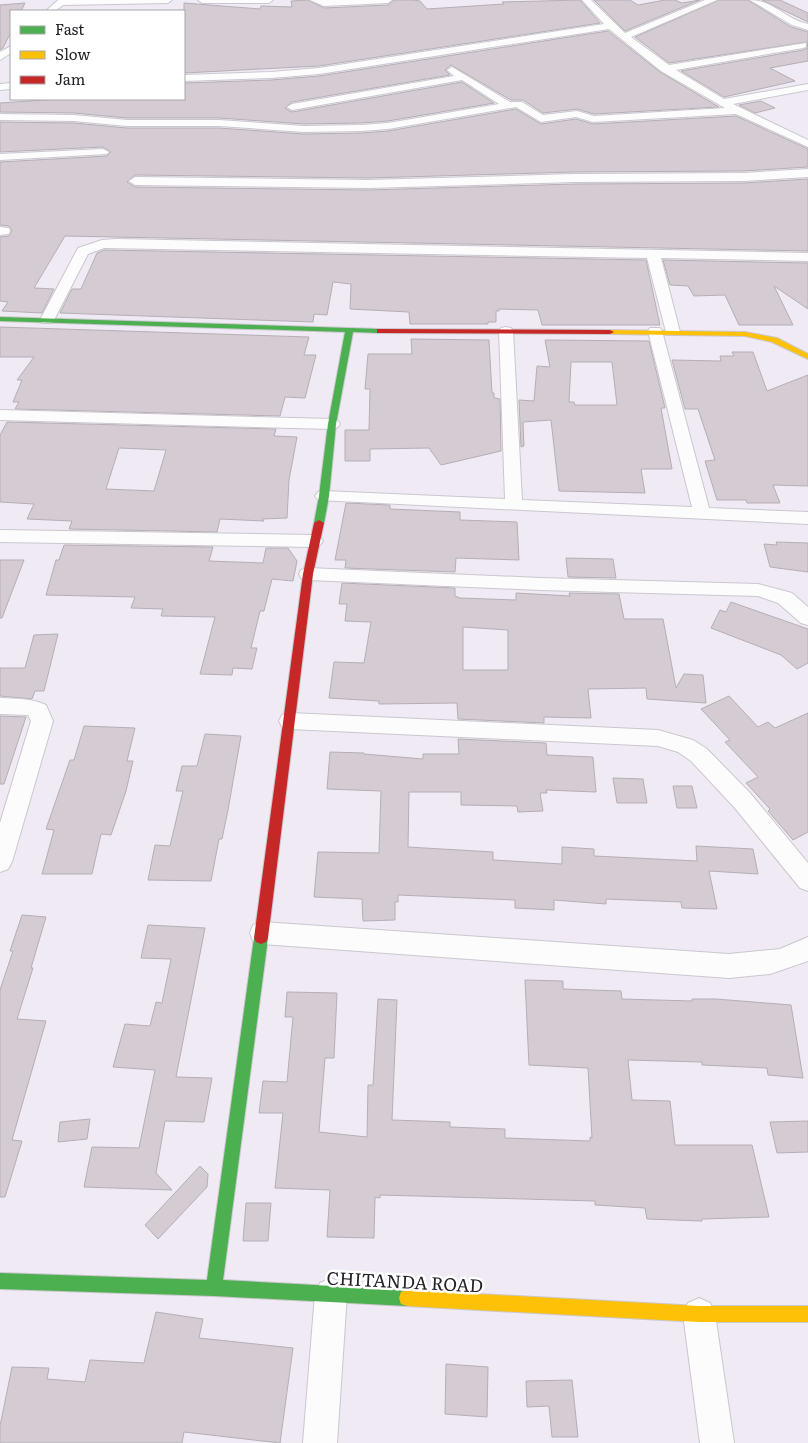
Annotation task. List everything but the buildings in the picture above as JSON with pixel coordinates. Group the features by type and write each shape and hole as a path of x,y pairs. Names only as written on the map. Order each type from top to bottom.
{"street":[{"path":"51,10 61,2 168,0"},
{"path":"202,0 269,0"},
{"path":"314,0 324,2 388,0"},
{"path":"586,0 596,14 665,69 735,111 808,144"},
{"path":"624,37 713,0"},
{"path":"755,0 760,0"},
{"path":"755,0 779,13 797,26 808,27"},
{"path":"185,78 294,74 439,61 611,26"},
{"path":"665,69 803,45"},
{"path":"439,61 508,106"},
{"path":"292,107 464,77"},
{"path":"721,102 808,87"},
{"path":"0,117 74,118 127,123 219,123 304,129 388,126 522,105 544,120 577,114 593,119 735,111"},
{"path":"0,157 103,152"},
{"path":"135,182 368,184 575,178 743,176 808,172"},
{"path":"47,320 83,251 102,244 136,243 391,250 808,257"},
{"path":"653,254 673,332"},
{"path":"0,319 349,331 655,331 745,334 774,340 808,358"},
{"path":"214,1288 308,574 324,496 332,424 349,331"},
{"path":"506,331 514,504"},
{"path":"655,331 702,513"},
{"path":"0,415 332,424"},
{"path":"324,496 808,518"},
{"path":"0,536 314,541"},
{"path":"308,574 540,584 758,590 785,598 808,618"},
{"path":"0,706 31,707 39,711 42,721 0,862"},
{"path":"290,721 658,738 685,746 699,755 742,800 808,881"},
{"path":"262,933 729,966 776,962 796,956 808,948"},
{"name":"CHITANDA ROAD","path":"0,1281 214,1288 699,1314 808,1314"},
{"path":"320,1443 331,1294"},
{"path":"699,1314 717,1443"}],"traffic: fast":[{"path":"0,319 380,331"},
{"path":"319,523 332,424 349,331"},
{"path":"214,1288 261,938"},
{"path":"0,1281 214,1288 407,1298"}],"traffic: slow":[{"path":"610,332 745,334 774,340 808,357"},
{"path":"407,1298 699,1314 808,1314"}],"traffic: jam":[{"path":"380,331 610,332"},
{"path":"261,938 308,574 319,523"}]}
